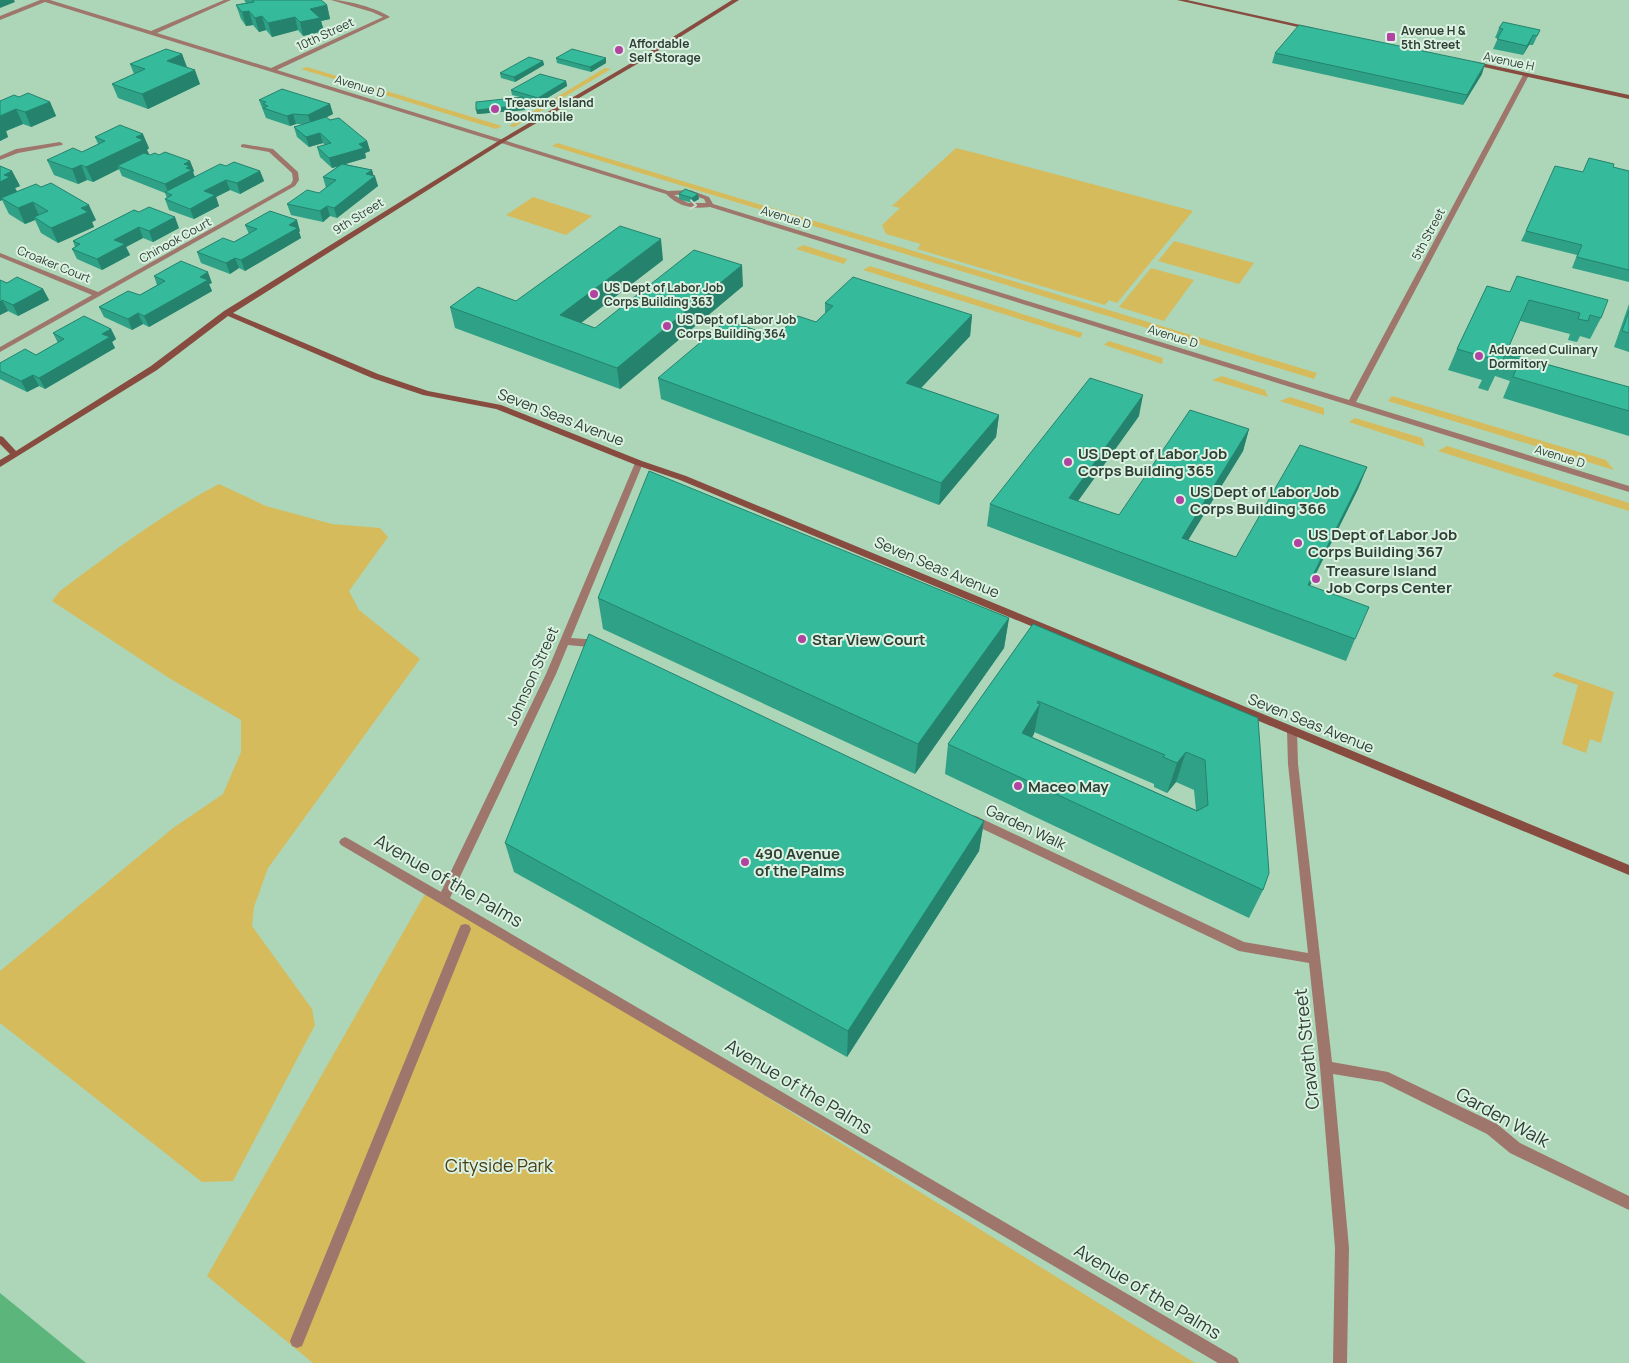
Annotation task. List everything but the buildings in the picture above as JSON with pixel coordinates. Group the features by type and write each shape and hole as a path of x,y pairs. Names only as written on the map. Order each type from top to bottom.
{"street":[{"path":"0,18 45,0"},
{"name":"Avenue D","path":"45,0 668,193 690,192 707,198 710,205"},
{"path":"152,33 228,0"},
{"name":"10th Street","path":"272,70 387,17 374,11 334,0"},
{"name":"9th Street","path":"0,464 154,368 227,313 502,141 736,0"},
{"path":"1180,0 1318,30"},
{"name":"Avenue H","path":"1460,61 1629,97"},
{"name":"5th Street","path":"1351,403 1526,75"},
{"path":"0,158 16,150 60,144"},
{"name":"Chinook Court","path":"0,350 293,185 296,180 295,172 271,150 243,146"},
{"name":"Avenue D","path":"668,193 676,202 694,207 710,205 1629,489"},
{"name":"Croaker Court","path":"0,255 99,295"},
{"name":"Seven Seas Avenue","path":"227,313 376,376 426,393 498,407 639,463 683,478 1629,870"},
{"path":"0,439 14,455"},
{"name":"Johnson Street","path":"444,898 551,674 639,463"},
{"path":"565,641 601,644 610,649"},
{"name":"Cravath Street","path":"1292,731 1293,764 1326,1067 1342,1248 1340,1363"},
{"name":"Garden Walk","path":"958,813 1243,947 1314,959"},
{"name":"Avenue of the Palms","path":"345,842 444,898 1232,1363"},
{"path":"297,1341 465,929"},
{"name":"Garden Walk","path":"1326,1067 1383,1076 1492,1129 1515,1148 1629,1204"}],"green space":[{"path":"307,67 502,126 496,129 301,69"},
{"path":"605,68 611,69 514,127 509,126"},
{"path":"557,143 1317,373 1314,379 552,146"},
{"path":"956,148 1193,211 1117,303 1109,300 1105,305 917,249 921,244 886,234 882,225 900,208 892,206"},
{"path":"533,197 592,216 566,235 506,215"},
{"path":"1174,241 1254,263 1239,284 1158,261"},
{"path":"803,245 847,259 844,264 796,249"},
{"path":"870,266 1083,333 1080,338 863,270"},
{"path":"1151,268 1194,280 1164,321 1119,307"},
{"path":"1109,341 1163,358 1162,364 1104,345"},
{"path":"1222,376 1265,390 1268,397 1212,380"},
{"path":"1392,396 1606,460 1614,470 1388,401"},
{"path":"1290,397 1324,408 1324,415 1280,401"},
{"path":"1355,418 1422,438 1425,447 1349,422"},
{"path":"1447,446 1629,503 1629,511 1438,451"},
{"path":"219,484 266,506 332,524 380,528 388,537 349,591 359,610 420,659 268,868 254,907 252,926 312,1009 315,1025 233,1181 202,1182 0,1023 0,971 173,828 223,794 241,752 241,720 169,678 52,601 60,591 137,534"},
{"path":"1557,672 1614,692 1601,743 1590,739 1586,753 1562,744 1578,685 1552,676"},
{"name":"Cityside Park","path":"429,887 1195,1363 313,1363 207,1276"}],"shaded area":[{"path":"0,1223 176,1363 0,1363"}],"pier":[{"path":"0,1221 178,1363 86,1363 0,1293"}],"place":[{"name":"Avenue H & 5th Street","path":"1391,37"},
{"name":"Affordable Self Storage","path":"619,50"},
{"name":"Treasure Island Bookmobile","path":"495,109"},
{"name":"US Dept of Labor Job Corps Building 363","path":"594,294"},
{"name":"US Dept of Labor Job Corps Building 364","path":"667,326"},
{"name":"Advanced Culinary Dormitory","path":"1479,356"},
{"name":"US Dept of Labor Job Corps Building 365","path":"1068,462"},
{"name":"US Dept of Labor Job Corps Building 366","path":"1180,500"},
{"name":"US Dept of Labor Job Corps Building 367","path":"1298,543"},
{"name":"Treasure Island Job Corps Center","path":"1316,579"},
{"name":"Star View Court","path":"802,639"},
{"name":"Maceo May","path":"1018,786"},
{"name":"490 Avenue of the Palms","path":"745,862"}]}
